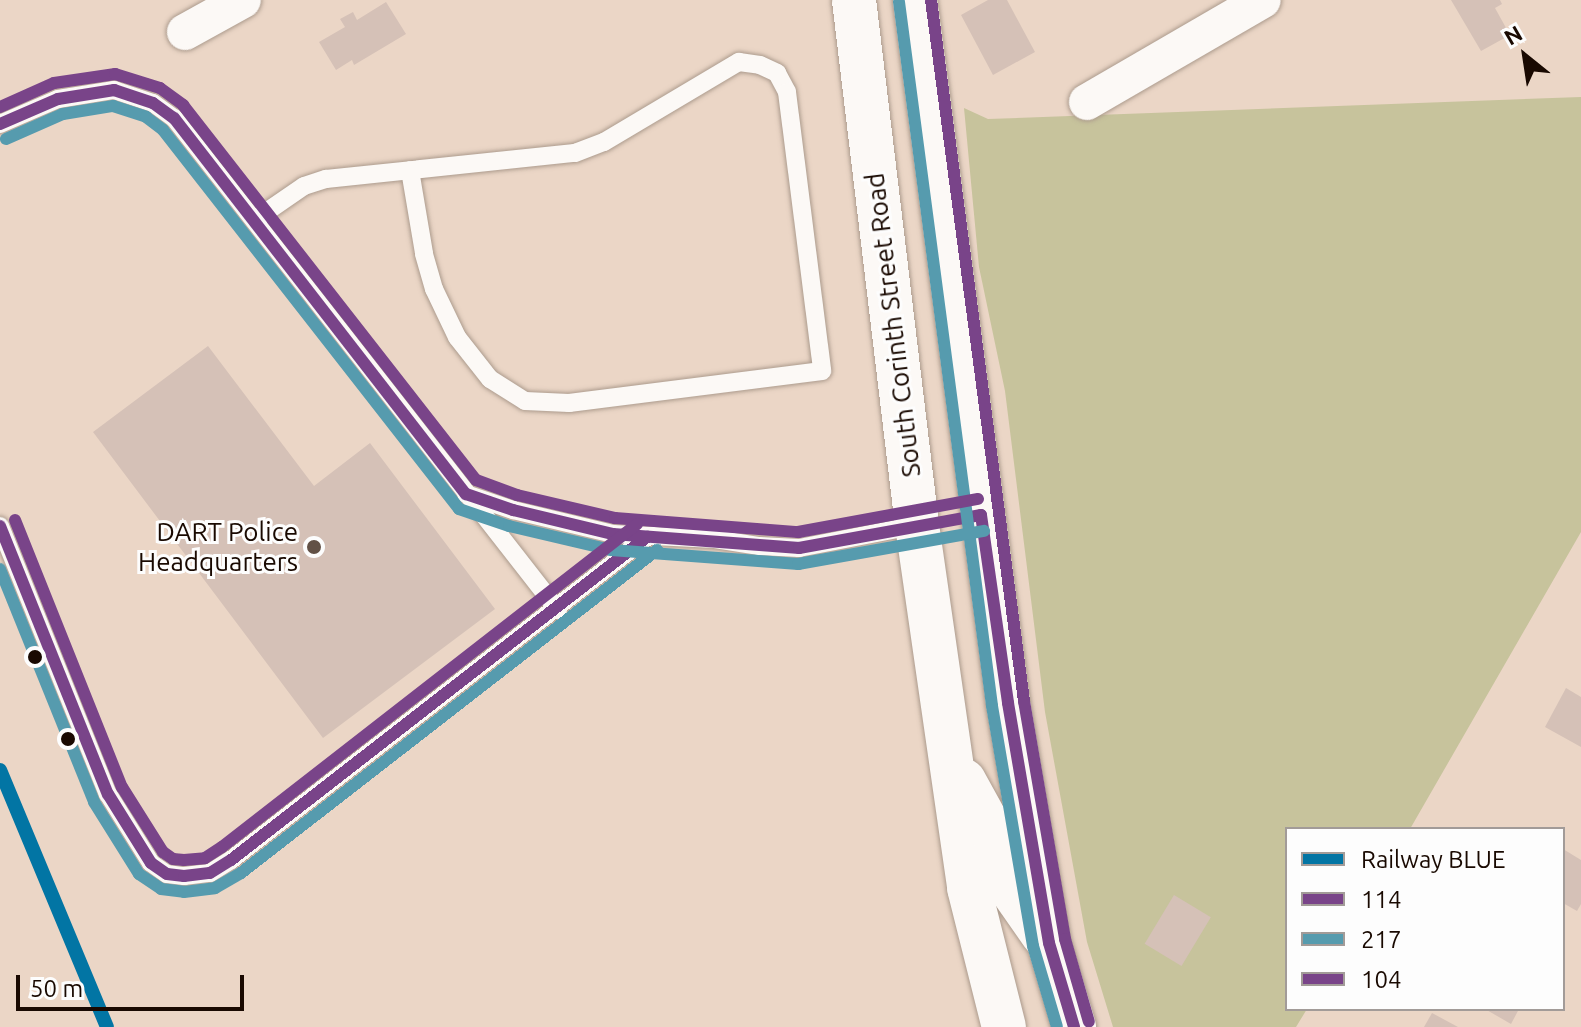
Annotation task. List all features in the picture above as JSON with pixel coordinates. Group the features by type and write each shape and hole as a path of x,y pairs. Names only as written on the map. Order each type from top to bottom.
{"main road":[{"name":"South Corinth Street Road","path":"854,0 917,525 969,888 1004,1027"},
{"path":"915,0 1008,703 1049,943 1070,1026"},
{"path":"917,525 981,515"},
{"path":"952,758 996,839 1004,879 1049,943"}],"street":[{"path":"185,32 243,0"},
{"path":"1087,102 1263,0"}],"lane":[{"path":"256,219 304,186 326,179 410,170 575,153 604,142 739,62 760,65 777,73 787,92 822,371 569,403 525,401 490,379 457,337 434,289 424,253 410,170"},
{"path":"0,124 58,99 94,92 130,93 153,103 174,118 256,219 558,610"},
{"path":"466,494 564,524 647,537 799,548 917,525"},
{"path":"0,526 108,794 139,848 167,874 210,873 231,860 558,610 647,537"}],"shaded area":[{"path":"1581,97 1581,532 1411,827 1285,827 1285,1011 1306,1011 1296,1027 1113,1027 1087,942 1045,712 1005,391 979,267 964,108 988,119"}],"building":[{"path":"988,0 1007,0 1035,52 993,75 961,15"},
{"path":"1451,0 1500,0 1502,4 1495,8 1510,35 1481,51"},
{"path":"386,2 406,34 354,65 352,60 336,70 319,42 345,27 340,19 353,12 357,20"},
{"name":"DART Police Headquarters","path":"208,346 314,486 370,443 495,609 323,738 93,432"},
{"path":"1566,688 1581,697 1581,747 1545,727"},
{"path":"1565,850 1581,860 1581,904 1577,911 1565,904"},
{"path":"1174,895 1211,917 1182,966 1145,944"},
{"path":"1488,1011 1518,1011 1511,1024"},
{"path":"1432,1013 1458,1027 1424,1027"}],"rail line":[{"name":"BLUE","path":"0,770 107,1027"}],"transit line":[{"name":"104","path":"931,0 1024,701 1065,939 1089,1022"},
{"name":"217","path":"899,2 992,706 1033,946 1057,1027"},
{"name":"104","path":"0,107 54,83 115,74 160,88 183,105 476,480 517,495 615,518 798,532 978,499"},
{"name":"114","path":"0,124 58,99 114,90 153,103 174,118 466,494 513,510 613,534 799,548 981,515"},
{"name":"217","path":"6,139 63,114 113,106 146,117 163,130 459,509 509,526 611,550 798,564 984,531"},
{"name":"114","path":"981,515 1008,703 1049,943 1074,1027"},
{"name":"104","path":"15,520 122,787 163,852 173,859 184,860 205,858 222,847 637,524"},
{"name":"114","path":"0,526 108,794 151,863 167,874 184,876 210,873 231,860 647,537"},
{"name":"217","path":"0,569 94,802 139,874 161,889 184,892 215,888 241,873 657,550"}],"place":[{"name":"DART Police Headquarters","path":"314,547"}]}
